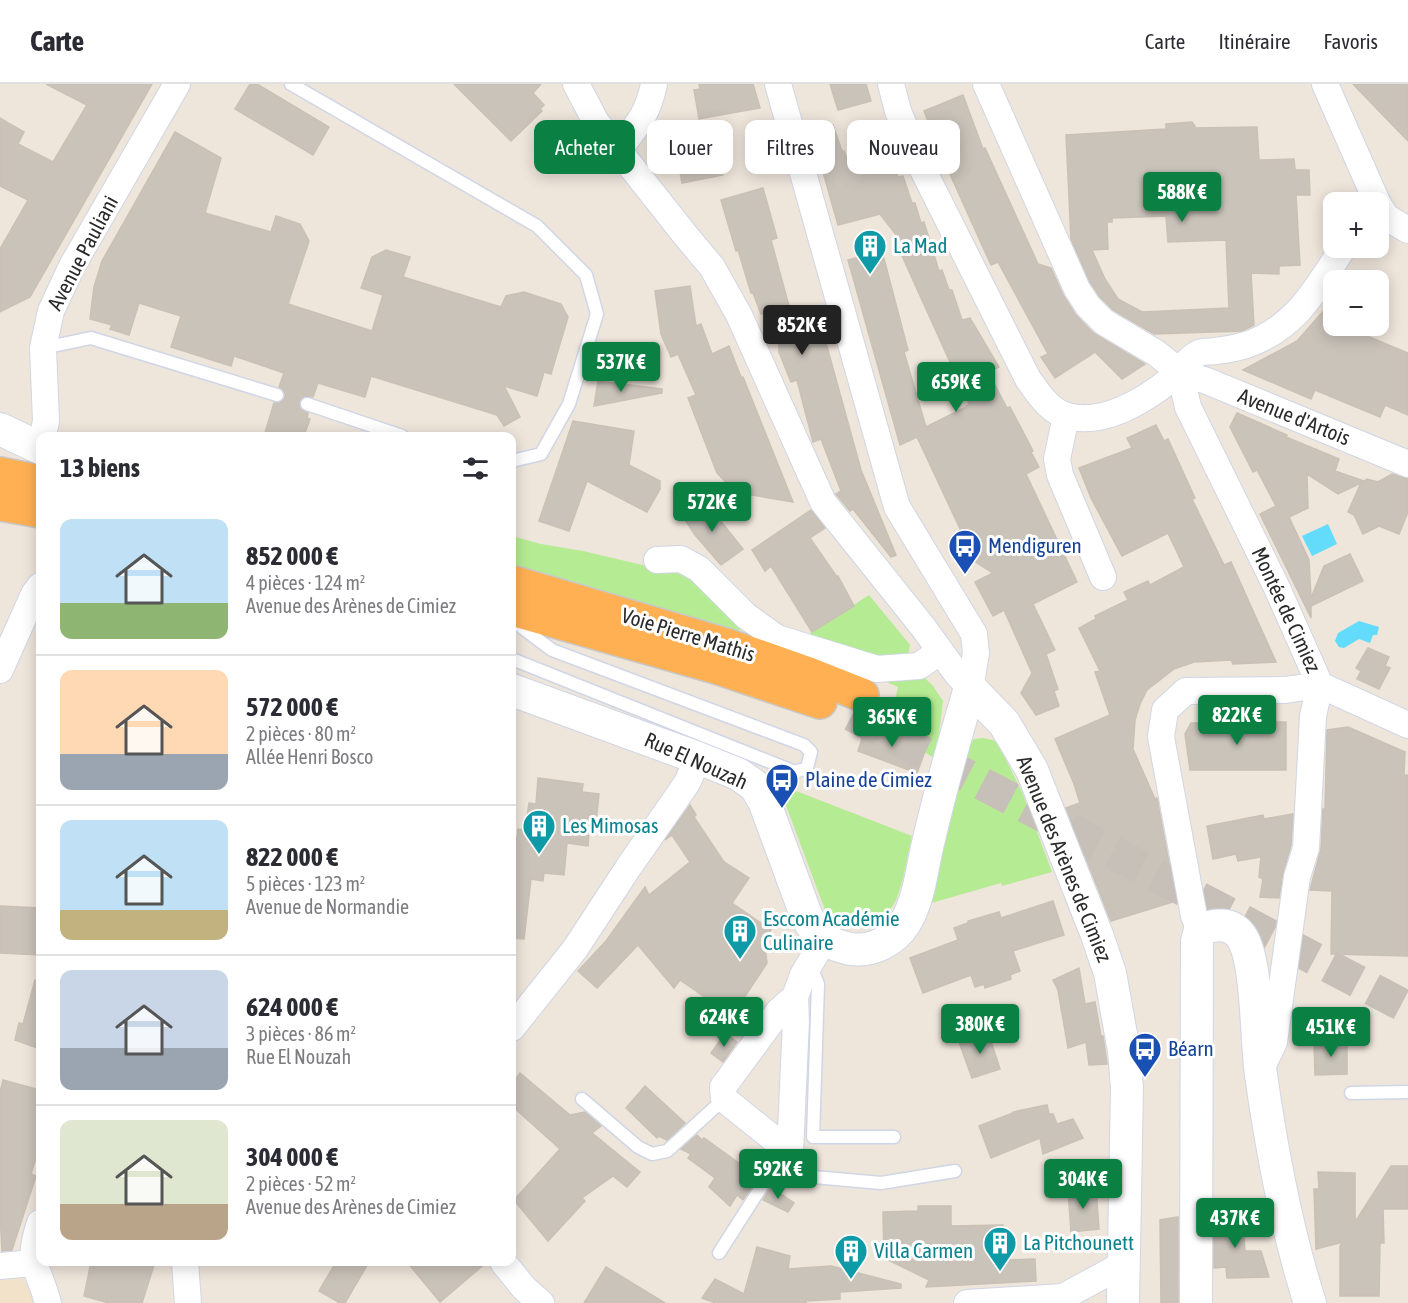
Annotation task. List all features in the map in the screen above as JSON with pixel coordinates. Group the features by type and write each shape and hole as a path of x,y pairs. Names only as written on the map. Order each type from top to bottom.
{"highway":[{"name":"Voie Pierre Mathis","path":"516,583 726,645 809,674 857,705 799,694 719,668 516,610"}],"street":[{"name":"Avenue Pauliani","path":"44,432 46,421 43,348 51,311 72,266 177,84"},
{"name":"Avenue des Arènes de Cimiez","path":"576,84 595,120"},
{"path":"635,129 650,104 654,84"},
{"path":"778,84 897,507 974,634 976,653 970,688 941,788 914,907 896,935 878,946 862,951 843,947 817,952 803,975 795,997 790,1152"},
{"path":"891,84 898,111 919,162 1028,379 1045,402 1066,416 1084,418 1107,415 1117,411 1158,390 1196,354 1246,345 1278,330 1308,303 1337,258"},
{"path":"986,84 1077,289 1088,306 1104,322 1156,353 1179,372"},
{"path":"1325,84 1372,192"},
{"name":"Avenue des Arènes de Cimiez","path":"635,171 712,267 739,315 823,502 957,674 1004,723 1032,770 1097,934 1110,973 1124,1051 1127,1088 1123,1303"},
{"path":"1389,219 1408,230"},
{"name":"Avenue d'Artois","path":"1179,372 1207,381 1408,464"},
{"name":"Montée de Cimiez","path":"1179,372 1188,407 1277,588 1320,685 1313,716 1306,848 1297,877 1274,1042 1260,1071"},
{"path":"1066,416 1058,459 1060,475 1103,578"},
{"path":"0,429 36,445"},
{"path":"657,560 681,559 699,568 746,616 777,638 877,669 919,666 939,652"},
{"path":"0,670 36,591"},
{"path":"1197,1303 1196,955 1200,930 1194,915 1161,737 1165,710 1186,691 1285,690 1320,685 1408,725"},
{"name":"Rue El Nouzah","path":"516,691 698,758 738,774 755,786 764,801 813,929 817,952"},
{"path":"516,1023 576,949 687,783 698,758"},
{"path":"1200,930 1222,924 1234,928 1242,937 1250,960 1260,1071 1284,1209 1310,1303"},
{"path":"790,1152 724,1099 723,1087 779,1011 795,997"},
{"path":"36,1235 33,1244 33,1263 48,1303"},
{"path":"0,1266 33,1263"},
{"path":"967,1303 1063,1297 1124,1264"},
{"path":"185,1266 188,1303"},
{"path":"506,1266 524,1288 541,1303"}],"lane":[{"path":"291,84 537,226 586,275 597,314 569,404 541,454 516,461"},
{"path":"43,348 91,338 277,395"},
{"path":"307,404 390,432"},
{"path":"516,622 552,650 804,745 811,752 807,768 795,772 516,661"},
{"path":"817,952 813,1137 894,1137"},
{"path":"1351,1093 1408,1092"},
{"path":"582,1099 638,1148 652,1154 667,1151 724,1099"},
{"path":"719,1253 774,1167 790,1152 795,1167 814,1177 881,1183 955,1171"}],"shaded area":[{"path":"22,1277 36,1303 0,1303 0,1278"}],"green space":[{"path":"516,537 651,567 683,567 749,630 737,630 516,571"},
{"path":"869,595 910,645 908,656 902,662 803,638"},
{"path":"861,671 916,673 933,686 943,701 936,759 888,731 898,687"},
{"path":"974,739 993,740 998,744 1022,792 1052,872 1002,886 1001,883 928,904 967,746"},
{"path":"778,784 912,836 899,893 893,905 881,918 866,924 852,924 838,919 825,910"}],"water":[{"path":"1328,524 1337,544 1312,556 1302,536"},
{"path":"1359,621 1379,627 1377,635 1373,635 1370,643 1359,639 1344,648 1339,647 1335,641 1338,633"}],"building":[{"path":"46,84 152,84 30,297 0,312 0,249 28,200 0,186 0,118 24,132 18,144 53,162 87,105"},
{"path":"250,84 257,84 329,127 313,155 235,109"},
{"path":"454,84 541,84 533,93 544,105 540,109 542,111 511,141"},
{"path":"699,84 753,84 760,108 699,119 694,90 700,89"},
{"path":"830,84 866,84 871,101 838,110"},
{"path":"1353,84 1408,84 1408,141 1377,109"},
{"path":"963,95 983,149 985,148 1038,264 1051,268 1063,295 1075,314 1093,333 1145,364 1122,379 1095,352 1055,378 1041,357 1048,354 998,262 991,265 950,174 960,174 960,120 928,120 924,111"},
{"path":"1192,122 1196,128 1257,127 1259,160 1294,159 1295,170 1309,170 1310,195 1296,195 1300,265 1279,266 1279,274 1251,273 1254,325 1242,331 1154,334 1113,310 1100,297 1090,282 1071,239 1066,135 1166,129 1166,124","holes":["1166,216 1168,242 1226,240 1229,308 1142,312 1118,299 1105,279 1092,250 1108,249 1107,222 1112,222 1112,218"]},
{"path":"835,131 847,159 847,174 903,176 921,223 924,222 939,271 942,270 949,290 952,290 962,320 970,318 999,367 988,372 1033,451 1031,452 1039,467 1026,474 1077,582 1033,604 1055,650 1046,654 1058,689 1054,691 1059,706 1036,715 1021,693 1032,673 1004,610 993,616 975,582 993,573 966,556 969,548 917,437 900,445 848,260 882,251 908,350 904,352 926,427 969,404 898,247 904,245 880,214 838,225 824,174 835,174"},
{"path":"175,132 221,158 205,213 271,232 276,216 300,224 309,241 288,304 372,331 383,295 361,288 372,257 386,250 410,257 403,277 501,307 506,296 524,292 561,304 568,317 551,374 544,372 537,396 504,386 520,417 504,426 497,415 371,376 365,397 318,383 313,397 305,396 299,402 300,409 308,413 307,418 310,419 305,432 265,432 274,403 279,403 285,398 285,393 279,387 284,373 234,356 231,366 171,347 181,316 139,303 129,335 110,329 112,325 90,319 94,287 102,261"},
{"path":"680,174 723,174 723,175 682,183"},
{"path":"763,188 777,238 771,240 798,339 823,332 861,470 896,555 891,557 853,509 850,511 836,494 841,491 821,439 813,442 797,380 791,382 779,352 778,310 761,314 753,293 751,293 738,250 736,251 721,200"},
{"path":"690,286 696,326 701,324 712,354 729,346 793,502 746,494 732,488 717,473 688,398 696,395 678,354 671,357 661,334 655,291"},
{"path":"1323,311 1323,336 1367,336 1408,353 1408,415 1385,405 1380,417 1315,390 1311,399 1243,370 1297,341"},
{"path":"598,381 662,389 662,393 594,406"},
{"path":"1237,413 1339,459 1335,471 1364,481 1367,479 1378,482 1392,474 1408,479 1408,512 1399,534 1379,526 1363,534 1354,515 1348,512 1363,482 1338,494 1307,474 1308,508 1289,517 1309,560 1311,598 1324,566 1350,554 1363,581 1311,606 1311,618 1260,514 1276,506 1257,470 1253,472 1230,427"},
{"path":"573,421 634,431 629,465 660,481 660,489 647,512 587,481 569,531 539,521"},
{"path":"1156,425 1164,441 1168,439 1195,498 1192,499 1224,565 1231,562 1276,662 1233,664 1231,660 1194,662 1174,669 1147,690 1135,720 1133,749 1155,799 1157,798 1176,901 1111,921 1066,808 1080,803 1055,739 1110,715 1095,672 1100,671 1079,628 1096,619 1095,616 1128,600 1124,592 1148,581 1150,585 1184,567 1168,533 1122,556 1091,498 1079,468 1132,448 1127,438"},
{"path":"704,500 743,549 721,565 683,517"},
{"path":"811,510 825,528 810,538 838,576 854,606 812,632 771,566 765,571 752,550"},
{"path":"1368,648 1389,657 1385,666 1390,668 1379,689 1357,679 1361,671 1356,668"},
{"path":"1286,722 1286,770 1190,770 1185,734 1191,723"},
{"path":"867,724 927,746 917,773 858,751"},
{"path":"1348,727 1405,752 1404,775 1408,775 1408,956 1331,954 1332,891 1310,890 1321,849 1323,809 1325,809 1327,730"},
{"name":"Les Mimosas","path":"538,778 583,784 582,792 599,794 596,823 590,822 588,846 567,843 564,875 544,873 543,881 531,879 524,939 516,938 516,839 518,829 525,830 529,803 536,804"},
{"path":"690,805 696,815 694,817 724,862 749,878 732,903 771,930 764,939 767,963 732,1016 680,980 674,988 638,945 597,988 578,971 606,941 645,887 649,895 690,862 672,835 665,840"},
{"path":"1293,814 1291,845 1279,898 1260,897 1263,879 1259,877 1261,857 1238,861 1236,854 1213,859 1207,826 1263,815 1264,819"},
{"path":"1053,901 1064,935 1013,951 1020,971 1010,975 1011,979 985,988 984,984 975,987 971,975 923,993 910,958 958,940 954,928 968,921 999,912 1001,918"},
{"path":"0,906 36,908 36,955 0,953"},
{"path":"1079,968 1085,1004 1095,1002 1101,1036 1094,1039 1103,1036 1107,1064 1089,1065 1086,1042 1068,1048 1058,990 1053,980"},
{"path":"36,980 36,1048 15,1040 19,1023 23,1024"},
{"path":"988,1032 1000,1069 972,1078 959,1042"},
{"path":"725,1033 737,1042 723,1062 711,1053"},
{"path":"1314,1042 1347,1042 1347,1074 1315,1075"},
{"path":"520,1073 570,1115 585,1112 601,1126 592,1133 640,1172 627,1187 613,1176 582,1198 585,1201 548,1241 516,1202 516,1198 560,1149 516,1110 516,1078"},
{"path":"3,1080 36,1089 36,1157 31,1174 36,1176 12,1250 2,1251 0,1214 0,1092"},
{"path":"645,1086 685,1123 667,1140 659,1136 657,1138 626,1108"},
{"path":"1047,1105 1049,1114 1053,1114 1057,1124 1073,1119 1083,1138 1043,1154 1040,1138 991,1158 979,1126 1013,1112"},
{"path":"697,1135 758,1177 743,1200 737,1195 730,1206 709,1187 715,1178 688,1158 691,1154 681,1149"},
{"path":"1391,1166 1408,1166 1408,1209 1383,1209 1384,1243 1380,1243 1379,1296 1340,1296 1340,1246 1343,1242 1316,1249 1314,1189 1319,1189 1318,1172 1355,1173 1355,1222"},
{"path":"771,1187 794,1203 788,1212 763,1200"},
{"path":"1096,1188 1099,1229 1071,1232 1068,1190"},
{"path":"918,1206 951,1206 951,1226 1003,1225 1005,1260 1035,1259 1036,1281 926,1287 929,1280 884,1258 883,1212 918,1211"},
{"path":"1214,1213 1242,1213 1245,1251 1261,1251 1269,1277 1227,1278 1226,1267 1214,1268"},
{"path":"1178,1217 1178,1303 1161,1303 1160,1220"},
{"path":"757,1247 790,1256 788,1269 831,1266 901,1284 901,1288 840,1292 840,1299 806,1301 806,1303 716,1303 702,1298 715,1279 744,1294"},
{"path":"90,1266 154,1266 142,1303 109,1303 84,1296"},
{"path":"334,1266 367,1266 345,1303 340,1303 319,1291"},
{"path":"410,1266 482,1266 440,1302"},
{"path":"606,1267 665,1303 584,1303"}],"tunnel":[{"path":"852,715 1408,1008"}],"place":[{"name":"La Mad","path":"870,275"},
{"name":"Mendiguren","path":"965,575"},
{"name":"Plaine de Cimiez","path":"782,809"},
{"name":"Les Mimosas","path":"539,855"},
{"name":"Esccom Académie Culinaire","path":"740,960"},
{"name":"Béarn","path":"1145,1078"},
{"name":"La Pitchounett","path":"1000,1272"},
{"name":"Villa Carmen","path":"851,1280"}]}
